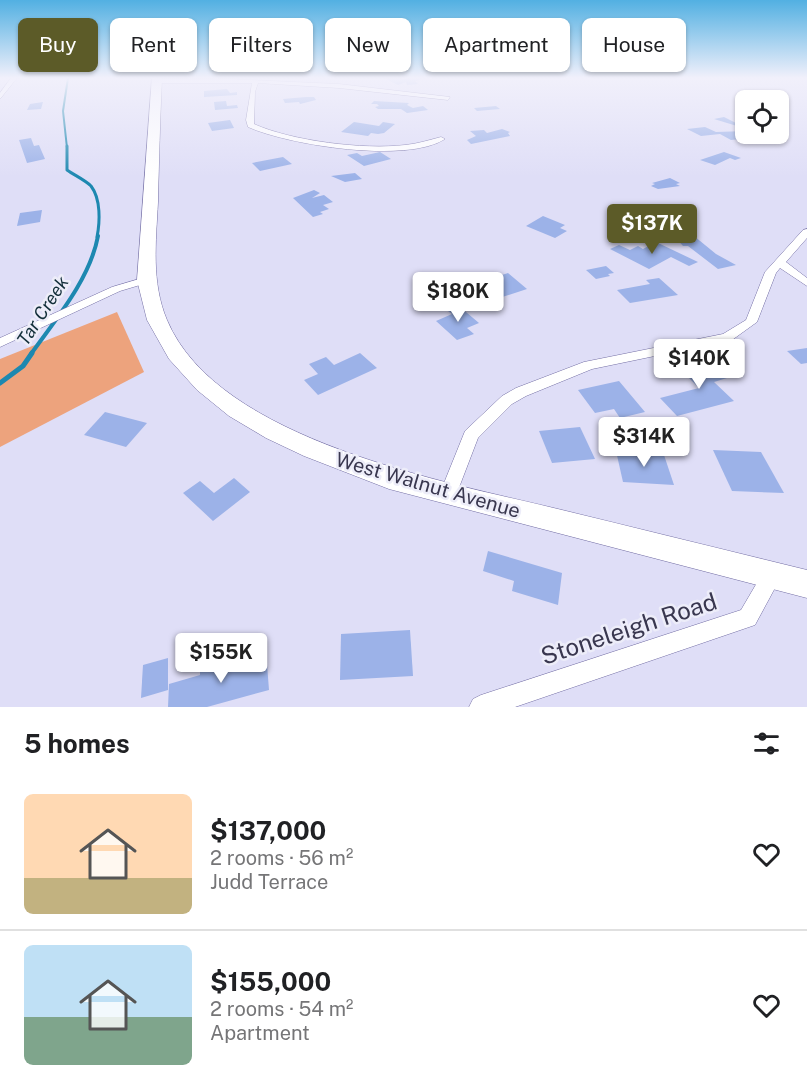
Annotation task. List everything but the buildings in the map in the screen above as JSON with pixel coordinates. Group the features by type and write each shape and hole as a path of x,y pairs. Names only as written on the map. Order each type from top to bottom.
{"main road":[{"name":"West Walnut Avenue","path":"155,111 146,280 154,314 163,334 190,370 227,402 270,430 335,460 449,493 807,584"}],"street":[{"path":"251,111 251,125 276,134 325,143 383,148 415,146 441,138"},
{"path":"449,493 471,435 507,400 521,392 589,365 727,337 751,322 771,272 798,239 807,232"},
{"path":"780,263 807,283"},
{"path":"0,343 116,290 146,280"},
{"name":"Stoneleigh Road","path":"481,707 748,618 772,575"}],"shaded area":[{"path":"117,312 144,372 0,447 0,359"}],"waterway":[{"name":"Tar Creek","path":"63,111 67,148"},
{"name":"Tar Creek","path":"67,148 67,170 91,186 97,197 99,218 97,237"},
{"name":"Tar Creek","path":"31,354 80,283 88,268 98,236"},
{"name":"Tar Creek","path":"0,383 23,366 32,353"}]}
